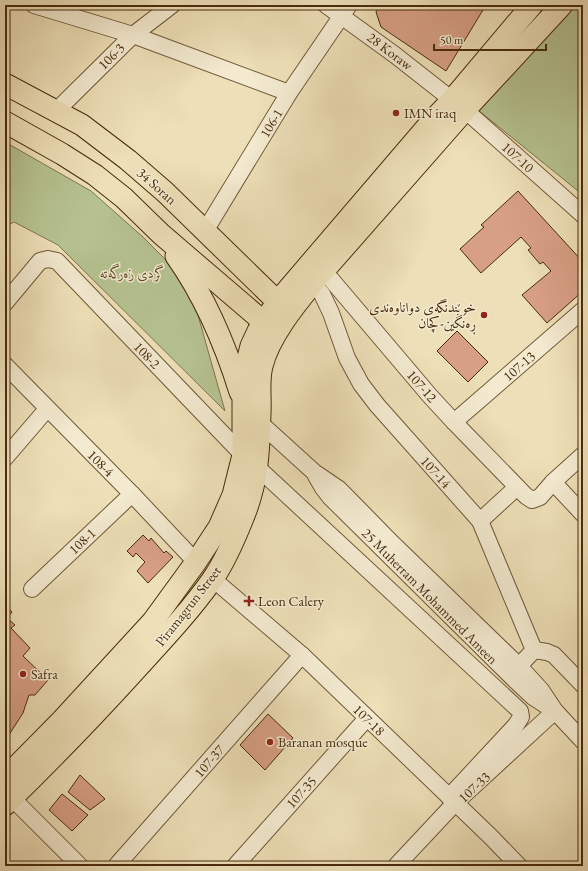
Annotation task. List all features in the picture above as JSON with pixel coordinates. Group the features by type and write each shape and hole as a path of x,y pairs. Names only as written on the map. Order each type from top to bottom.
{"main road":[{"path":"283,307 319,277 459,105 532,5"},
{"path":"283,307 432,121 459,105 562,5"},
{"name":"34 Soran","path":"5,84 55,112 82,125 128,160 164,192 283,307"},
{"path":"5,122 62,154 95,175 124,198 161,234 270,327"},
{"path":"161,234 182,264 218,330 232,365 243,400"},
{"name":"Piramagrun Street","path":"8,801 76,734 168,635 213,579 226,555 253,493 250,462 244,427 243,400 246,366 251,346 270,327 283,307"},
{"name":"Piramagrun Street","path":"5,778 62,720 153,621 208,546 250,462 260,423 262,365 266,354 270,327"}],"street":[{"path":"34,5 133,35 290,93"},
{"name":"106-3","path":"55,112 133,35 172,5"},
{"name":"28 Koraw","path":"326,5 346,11 395,55 459,105"},
{"name":"106-1","path":"205,232 290,93 346,11"},
{"name":"107-10","path":"459,105 583,215"},
{"name":"108-2","path":"5,303 40,261 48,259 57,261 250,462 520,711 521,717 516,725 452,800"},
{"name":"107-12","path":"319,277 454,422 522,491"},
{"name":"107-14","path":"319,277 322,294 347,358 361,384 377,405 480,521 534,650"},
{"name":"107-13","path":"454,422 583,310"},
{"name":"108-4","path":"5,365 132,494 196,562"},
{"path":"5,458 48,409"},
{"name":"25 Muherram Mohammed Ameen","path":"260,423 314,472 338,489 519,666 541,690 555,711 583,741"},
{"path":"480,521 522,491 532,500 540,497 553,482 583,455"},
{"name":"25 Muherram Mohammed Ameen","path":"314,472 318,481 330,497 504,670 532,697 555,711"},
{"path":"553,482 583,514"},
{"name":"108-1","path":"32,589 132,494"},
{"name":"107-18","path":"213,579 302,655 519,866"},
{"path":"519,666 534,650 547,652 554,655 583,685"},
{"name":"107-37","path":"116,866 302,655"},
{"name":"107-33","path":"396,866 452,800 555,711"},
{"name":"107-35","path":"235,866 367,718"},
{"path":"8,801 80,866"}],"green space":[{"path":"576,5 583,5 583,195 478,110"},
{"name":"گردی زەرگەتە","path":"5,142 91,191 143,237 178,272 196,308 225,411 58,245 14,222 5,227"}],"building":[{"path":"380,5 486,5 446,71 381,27 376,12"},
{"path":"518,191 583,262 583,291 547,323 522,295 551,271 543,262 540,264 528,250 531,248 521,237 481,273 460,249 484,227 481,225"},
{"path":"457,331 488,362 468,382 437,351"},
{"path":"143,535 149,541 151,538 164,553 166,551 173,557 148,583 137,571 145,562 136,553 133,557 127,551"},
{"name":"Safra","path":"5,605 12,612 7,618 15,625 11,628 30,648 23,656 48,680 35,695 29,695 23,713 5,741"},
{"path":"268,714 293,738 265,770 240,745"},
{"path":"80,775 105,799 90,810 68,792"},
{"path":"62,794 88,815 72,831 49,810"}],"place":[{"name":"IMN iraq","path":"396,113"},
{"name":"خوێندنگەی دواناوەندی ڕەنگین-کچان","path":"484,315"},
{"name":"Leon Calery","path":"249,601"},
{"name":"Safra","path":"23,674"},
{"name":"Baranan mosque","path":"270,742"}]}
